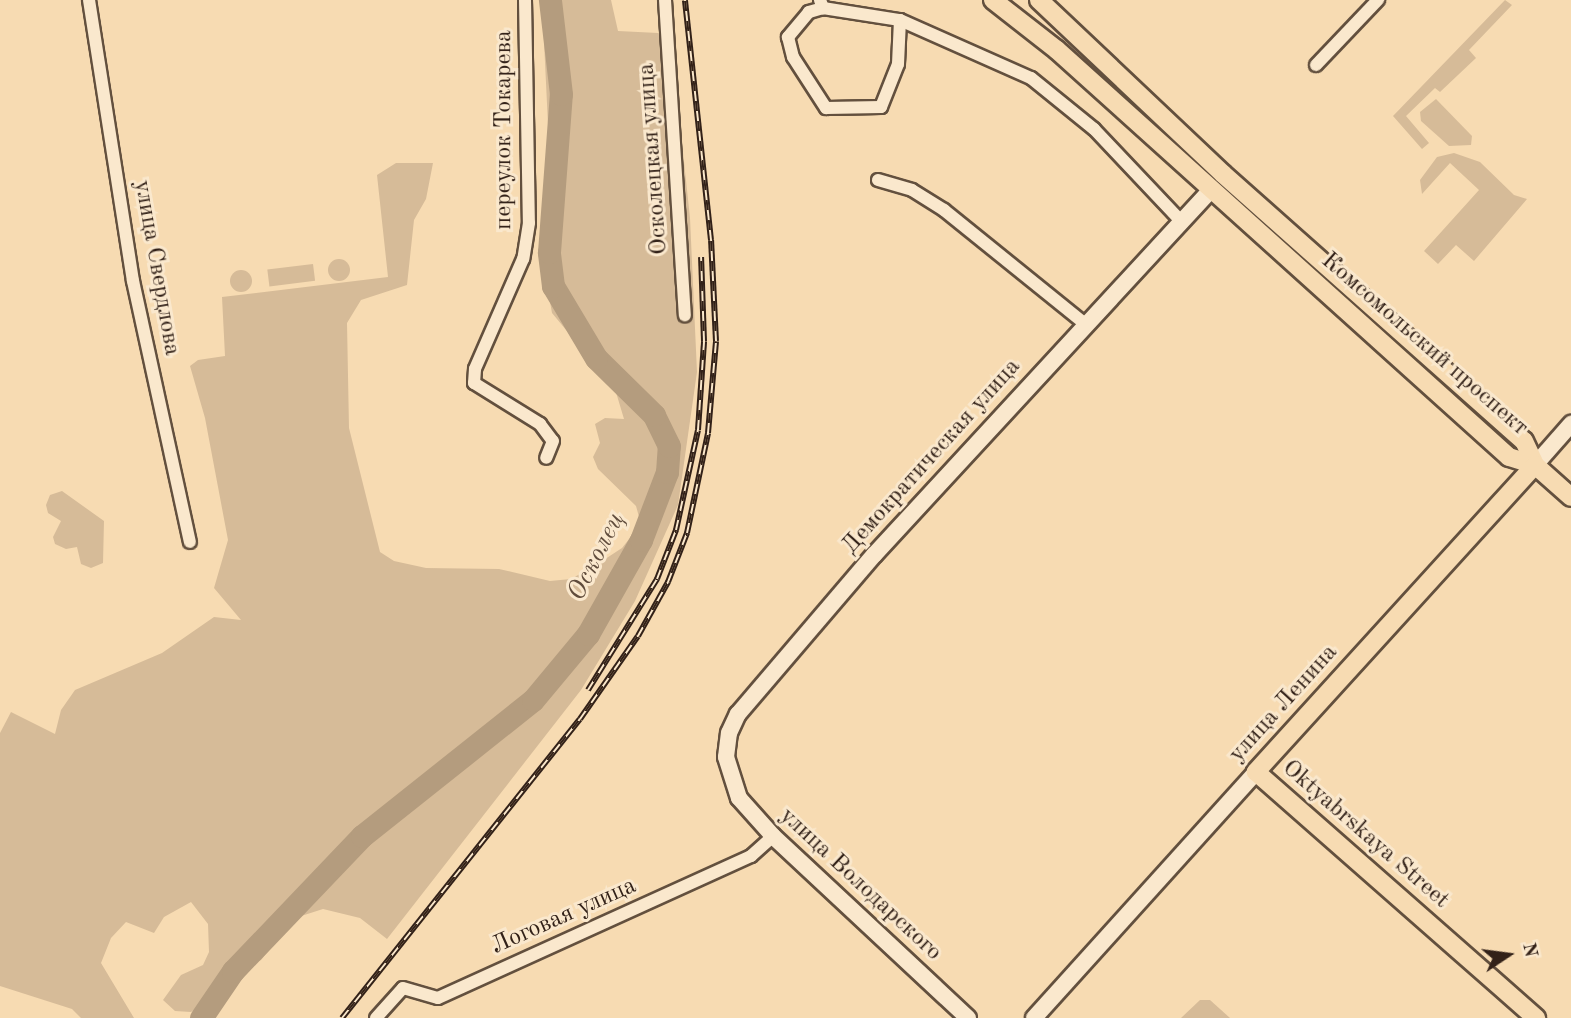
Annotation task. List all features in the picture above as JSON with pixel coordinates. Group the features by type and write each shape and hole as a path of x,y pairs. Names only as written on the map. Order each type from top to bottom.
{"main road":[{"name":"Комсомольский проспект","path":"993,0 1057,50 1508,457 1535,465"},
{"name":"Комсомольский проспект","path":"1039,0 1223,174 1524,442 1535,465"},
{"path":"1535,465 1571,497"},
{"name":"улица Ленина","path":"1256,772 1535,465"},
{"name":"Oktyabrskaya Street","path":"1256,772 1536,1018"}],"street":[{"name":"улица Свердлова","path":"89,0 133,281 190,542"},
{"name":"переулок Токарева","path":"524,0 529,223 523,259 475,369 474,383 540,424 553,441 546,458"},
{"name":"Осколецкая улица","path":"665,0 685,315"},
{"path":"1316,65 1378,0"},
{"path":"900,20 898,64 881,107 826,108 793,57 788,37 809,12 822,4 900,20 1031,78 1094,129 1180,220"},
{"path":"878,180 912,190 944,210 1084,323"},
{"name":"Демократическая улица","path":"730,777 726,757 729,733 738,715 874,555 1084,323 1211,190"},
{"name":"улица Ленина","path":"1535,465 1571,424"},
{"name":"улица Ленина","path":"1034,1018 1256,772"},
{"name":"улица Володарского","path":"730,777 740,798 773,836 968,1018"},
{"name":"Логовая улица","path":"376,1018 404,988 438,998 751,856 773,836"}],"shaded area":[{"path":"542,0 611,0 618,31 658,33 671,40 690,218 697,372 678,505 635,601 581,690 387,939 360,918 323,909 295,918 261,960 242,968 228,995 215,994 191,1012 175,1011 163,1000 181,975 203,965 209,952 208,924 191,902 164,917 154,933 126,922 111,938 101,963 134,1018 81,1018 72,1009 0,986 0,733 11,712 55,734 61,710 75,690 162,653 214,617 241,620 214,588 228,540 205,418 190,366 198,360 225,356 222,297 388,277 377,175 396,163 433,163 426,199 414,220 407,285 361,300 347,323 349,428 380,552 394,561 426,568 499,569 550,581 571,579 622,548 641,524 636,506 598,469 593,457 600,443 595,424 605,418 624,419 615,389 552,313 544,268 550,166"},
{"path":"1505,0 1512,5 1469,50 1476,58 1440,92 1435,88 1406,116 1429,143 1422,149 1393,116"},
{"path":"1436,99 1472,136 1471,145 1449,146 1421,121 1420,112"},
{"path":"1454,153 1480,162 1514,195 1527,199 1474,261 1456,245 1438,264 1424,251 1479,190 1450,163 1422,194 1420,180 1437,157"},
{"path":"339,259 347,262 350,270 347,278 339,281 331,278 328,270 331,262"},
{"path":"313,264 315,281 269,286 267,270"},
{"path":"241,270 249,273 252,281 249,289 241,292 233,289 230,281 233,273"},
{"path":"62,491 104,521 103,563 91,568 81,564 77,547 66,549 55,544 53,537 61,521 48,513 46,505 50,495"},
{"path":"1200,1000 1210,1000 1230,1018 1181,1018"}],"waterway":[{"name":"Осколец","path":"201,1018 233,971 362,836 533,700 588,634 641,540 667,472 669,446 654,415 596,358 553,286 549,252 561,94 550,0"}],"railway":[{"path":"342,1018 580,719 638,636 668,582 687,533 708,433 716,341 711,240 685,0"},
{"path":"588,690 657,579 676,530 698,430 704,341 701,257"}]}
